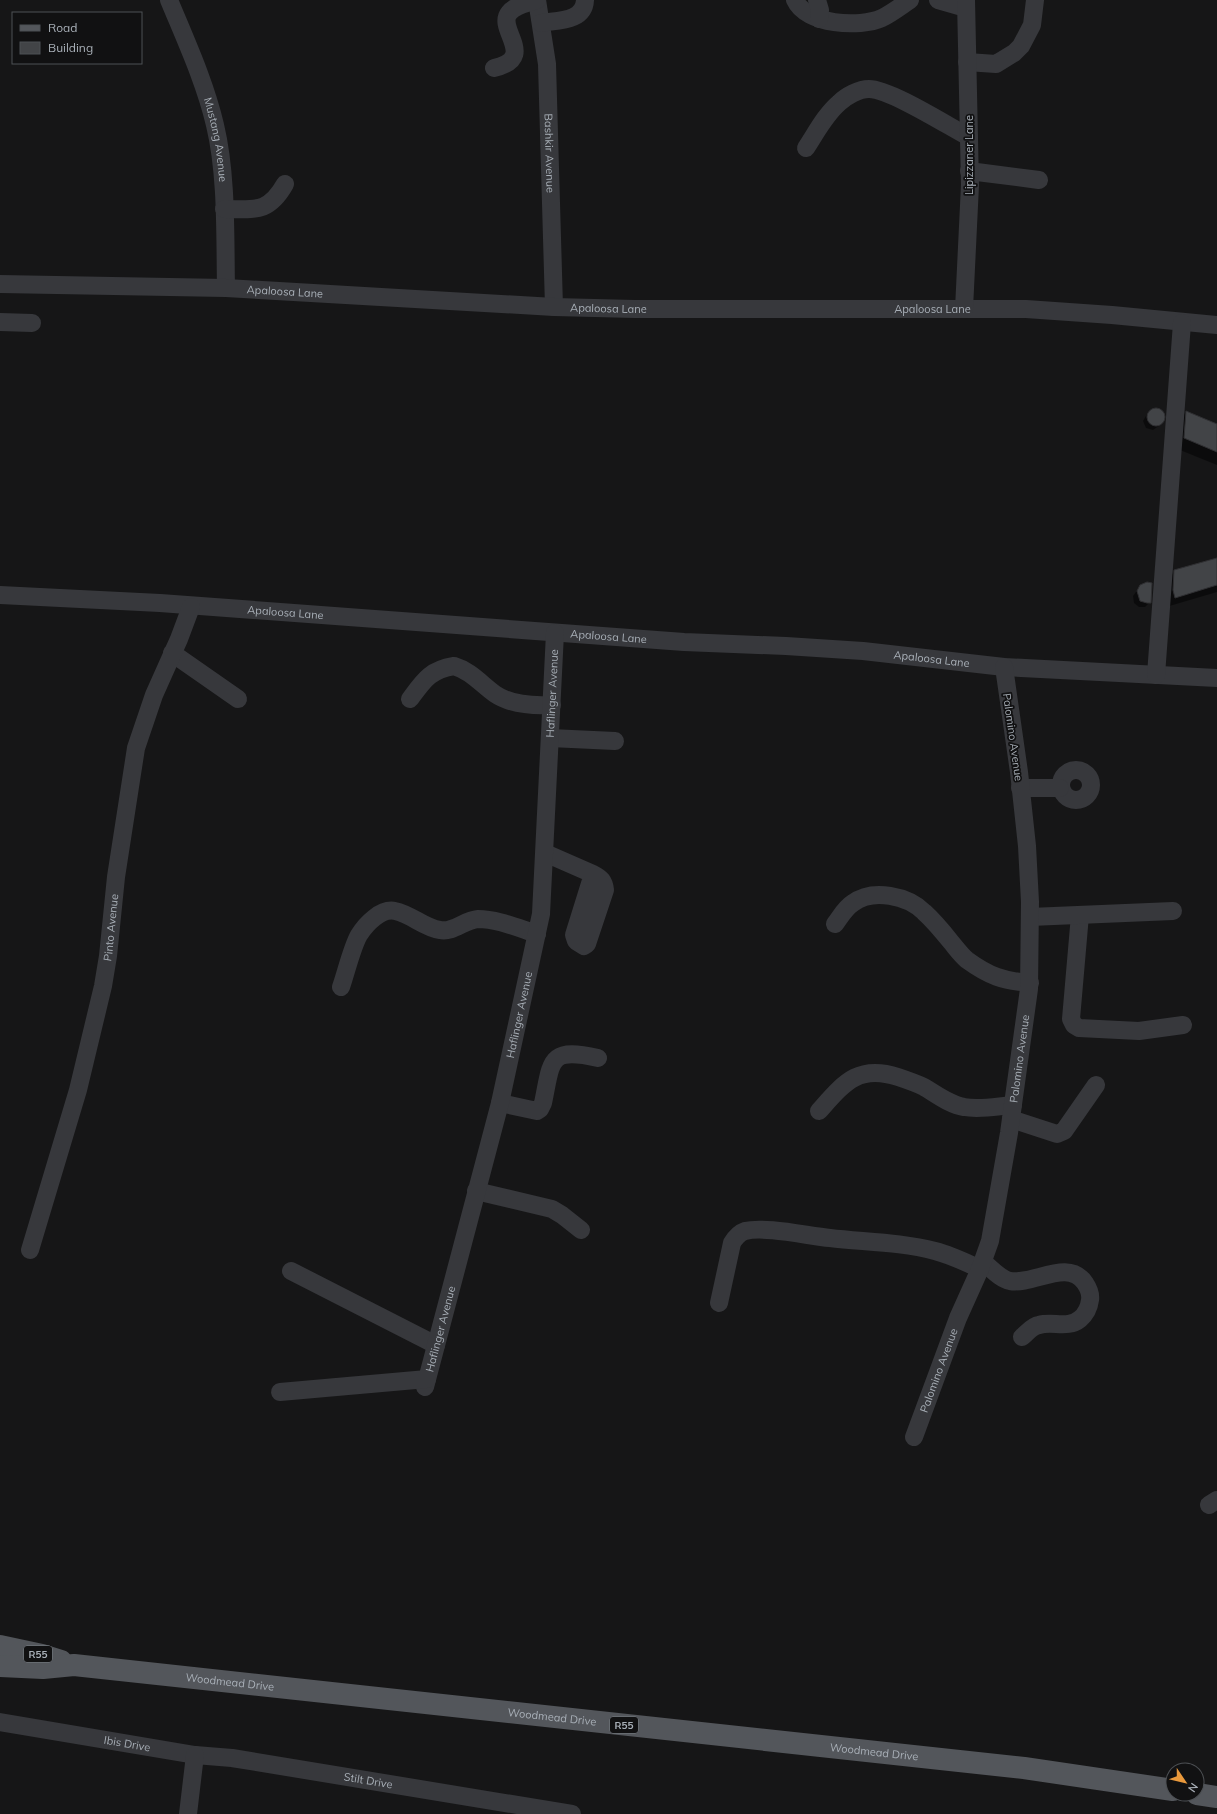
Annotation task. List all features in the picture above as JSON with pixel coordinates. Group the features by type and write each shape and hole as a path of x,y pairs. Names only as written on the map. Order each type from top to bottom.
{"main road":[{"name":"Woodmead Drive","path":"0,1646 42,1655 74,1665 1024,1768 1165,1789"},
{"name":"Woodmead Drive","path":"0,1666 43,1668 74,1665"},
{"path":"1205,1795 1217,1797"}],"street":[{"name":"Mustang Avenue","path":"169,0 208,100 216,126 223,177 226,288"},
{"path":"494,68 504,66 511,61 514,54 514,45 508,28 507,17 509,12 517,7 537,0"},
{"name":"Bashkir Avenue","path":"537,0 548,81 554,307"},
{"path":"541,23 574,18 580,14 585,7 585,0"},
{"path":"795,0 804,12 811,16 835,22 866,22 882,18 910,0"},
{"path":"817,0 820,10 819,18"},
{"path":"938,0 966,4"},
{"path":"967,62 996,64 1014,53 1021,46 1032,25 1035,0"},
{"name":"Lipizzaner Lane","path":"964,309 970,171 966,4"},
{"path":"806,148 830,112 840,102 851,95 870,89 895,97 969,137"},
{"path":"970,171 1039,180"},
{"path":"224,209 261,209 276,198 285,184"},
{"name":"Apaloosa Lane","path":"0,284 226,288 554,307 635,309 1026,308 1217,325"},
{"path":"0,322 32,323"},
{"path":"1156,675 1182,323"},
{"name":"Apaloosa Lane","path":"0,595 160,604 684,642 863,651 1004,667 1217,678"},
{"name":"Pinto Avenue","path":"30,1250 78,1090 103,986 108,956 116,877 136,748 154,695 190,607"},
{"name":"Haflinger Avenue","path":"280,1392 426,1383 500,1103 543,900 556,633"},
{"path":"172,653 238,699"},
{"path":"410,699 426,678 434,672 454,666 472,675 503,698 534,706 552,705"},
{"name":"Palomino Avenue","path":"914,1437 958,1318 981,1266 990,1240 1012,1112 1030,983 1030,917 1027,846 1004,667"},
{"path":"550,738 615,741"},
{"path":"1020,788 1060,788"},
{"path":"545,853 593,874"},
{"path":"835,924 845,910 854,902 865,897 880,895 904,900 914,904 924,912 967,960 996,977 1007,981 1030,983"},
{"path":"341,987 358,936 368,924 385,911 395,911 440,930 448,931 464,922 477,919 495,921 537,934"},
{"path":"1030,917 1173,911"},
{"path":"1080,915 1071,1019 1074,1025 1079,1028 1139,1031 1183,1025"},
{"path":"500,1103 537,1111 543,1103 552,1063 557,1058 567,1054 582,1054 598,1058"},
{"path":"819,1111 838,1089 851,1079 861,1074 884,1072 919,1084 947,1101 964,1107 1012,1112 1057,1134 1064,1132 1096,1085"},
{"path":"476,1191 552,1209 580,1230"},
{"path":"719,1303 732,1243 738,1235 744,1232 792,1232 828,1238 904,1245 954,1256 981,1266 1008,1280 1028,1281 1063,1272 1074,1274 1082,1279 1088,1288 1091,1297 1090,1304 1085,1314 1080,1319 1072,1324 1038,1325 1022,1337"},
{"path":"291,1271 436,1345"},
{"name":"Ibis Drive","path":"0,1722 195,1755"},
{"path":"188,1814 195,1755"},
{"name":"Stilt Drive","path":"195,1755 232,1758 541,1812 572,1814"}],"building":[{"path":"1156,408 1162,411 1165,417 1162,423 1156,426 1150,423 1147,417 1150,411"},
{"path":"1186,411 1217,424 1217,452 1184,438"},
{"path":"1217,558 1217,585 1175,598 1173,590 1174,570"},
{"path":"1147,582 1152,583 1151,603 1140,601 1137,591 1140,585"}]}
